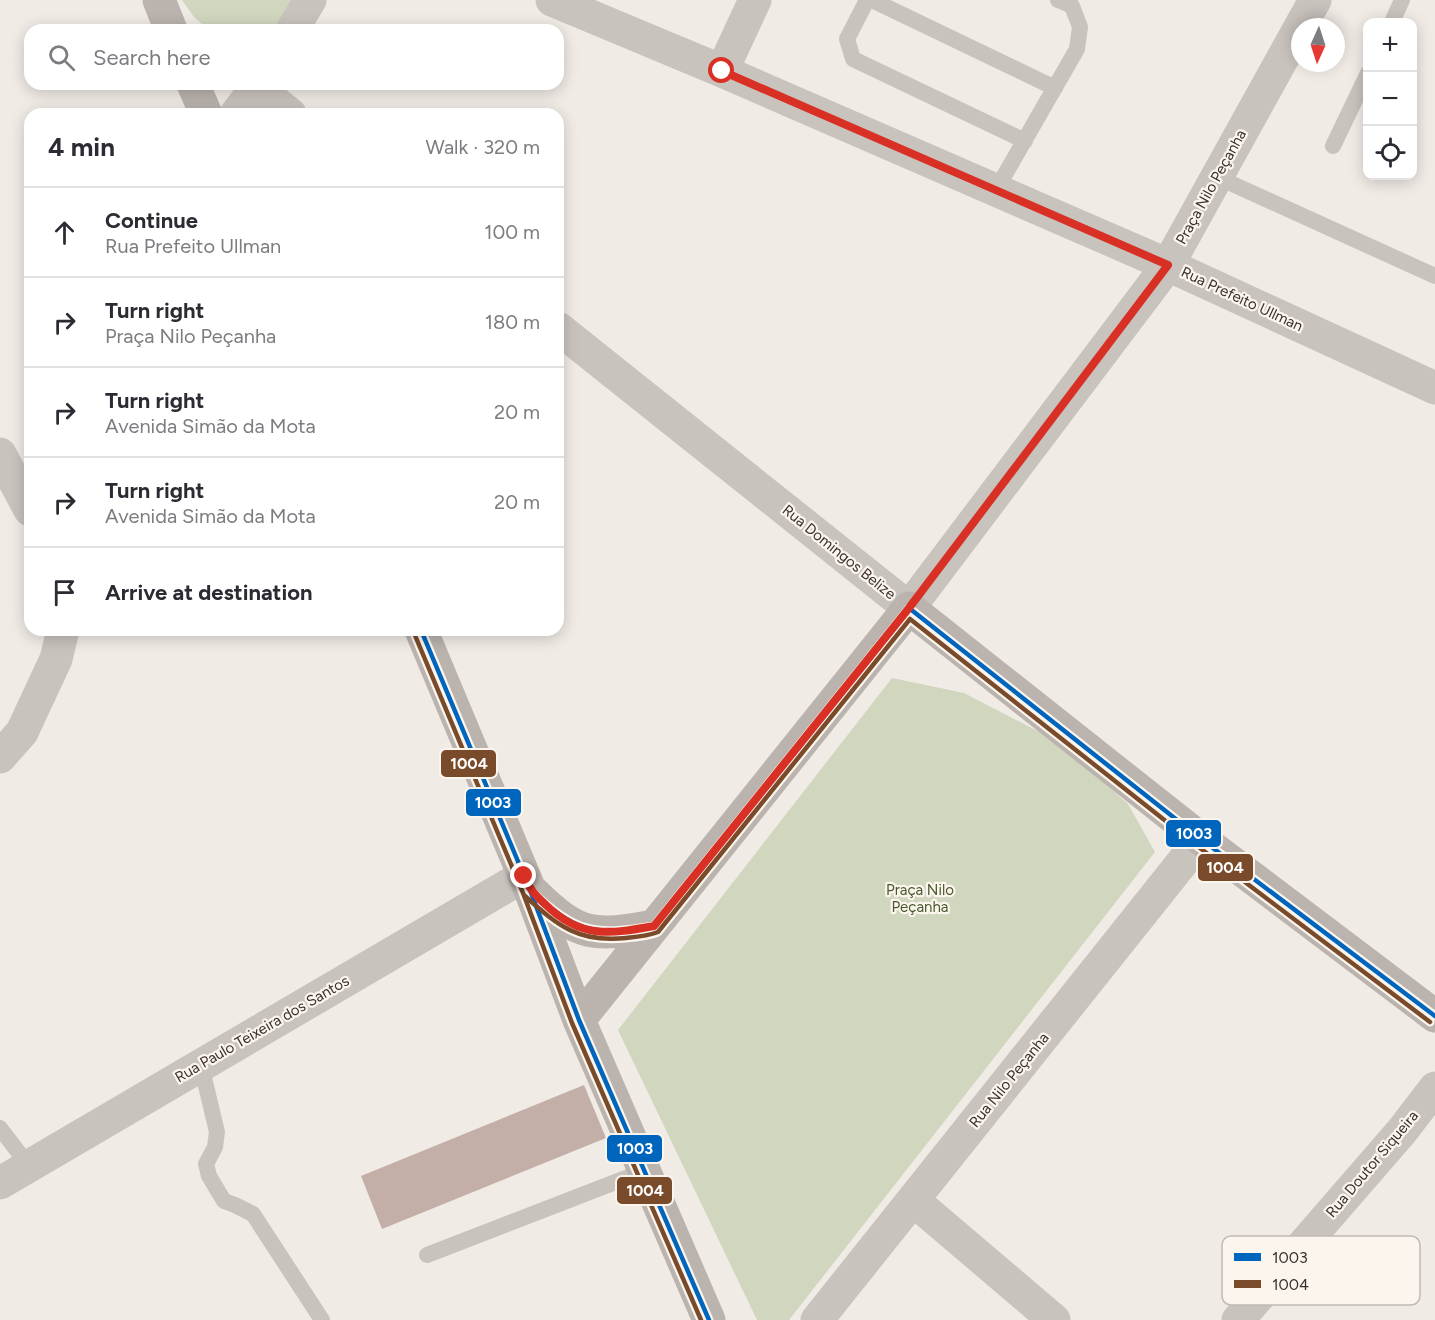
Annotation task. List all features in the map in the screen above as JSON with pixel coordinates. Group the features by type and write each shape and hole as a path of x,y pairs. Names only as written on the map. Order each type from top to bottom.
{"main road":[{"path":"196,90 203,108"},
{"name":"Rua Domingos Belize","path":"909,608 1201,839 1435,1016"},
{"name":"Praça Nilo Peçanha","path":"579,1020 909,608"},
{"path":"424,636 527,883 579,1020 710,1320"},
{"path":"527,883 551,910 581,929 609,933 654,926"}],"street":[{"path":"296,24 310,0"},
{"name":"Rua Prefeito Ullman","path":"552,0 722,71 1168,265 1435,388"},
{"path":"722,71 755,0"},
{"name":"Praça Nilo Peçanha","path":"1305,18 1315,0"},
{"name":"Praça Nilo Peçanha","path":"909,608 1168,265 1291,43"},
{"path":"240,108 253,90"},
{"path":"262,90 283,108"},
{"name":"Rua Domingos Belize","path":"564,333 909,608"},
{"path":"0,454 24,499"},
{"path":"0,757 22,732 56,659 62,636"},
{"name":"Rua Nilo Peçanha","path":"817,1320 1201,839"},
{"name":"Rua Paulo Teixeira dos Santos","path":"0,1182 201,1065 527,883"},
{"name":"Rua Doutor Siqueira","path":"1311,1236 1402,1131 1435,1088"},
{"path":"913,1200 1054,1320"},
{"name":"Rua Doutor Siqueira","path":"1238,1320 1251,1305"}],"lane":[{"path":"1025,141 853,59 847,39 870,0 1055,88"},
{"path":"996,190 1077,49 1080,27 1072,6 1058,0"},
{"path":"1394,18 1402,0"},
{"path":"1333,146 1363,83"},
{"path":"1217,177 1435,276"},
{"path":"201,1065 217,1132 215,1148 206,1164 209,1176 224,1202 253,1214 322,1320"},
{"path":"0,1128 29,1166"},
{"path":"427,1255 644,1171"}],"green space":[{"path":"182,0 291,0 277,24 202,24"},
{"name":"Praça Nilo Peçanha","path":"892,678 964,693 1055,740 1128,804 1155,852 789,1320 757,1320 618,1030"}],"building":[{"path":"584,1085 606,1138 382,1229 361,1176"}],"transit line":[{"name":"1003","path":"530,890 560,915 586,928 615,931 654,926 909,608 1201,839 1435,1016"},
{"name":"1004","path":"525,896 559,924 582,935 610,939 638,937 658,932 910,619 1196,845 1430,1022"},
{"name":"1004","path":"415,636 523,893 572,1023 701,1320"},
{"name":"1003","path":"424,636 530,890 579,1020 709,1320"}],"route":[{"path":"524,876 530,890 551,910 581,929 609,933 654,926 909,608 1168,265 722,71"}]}
